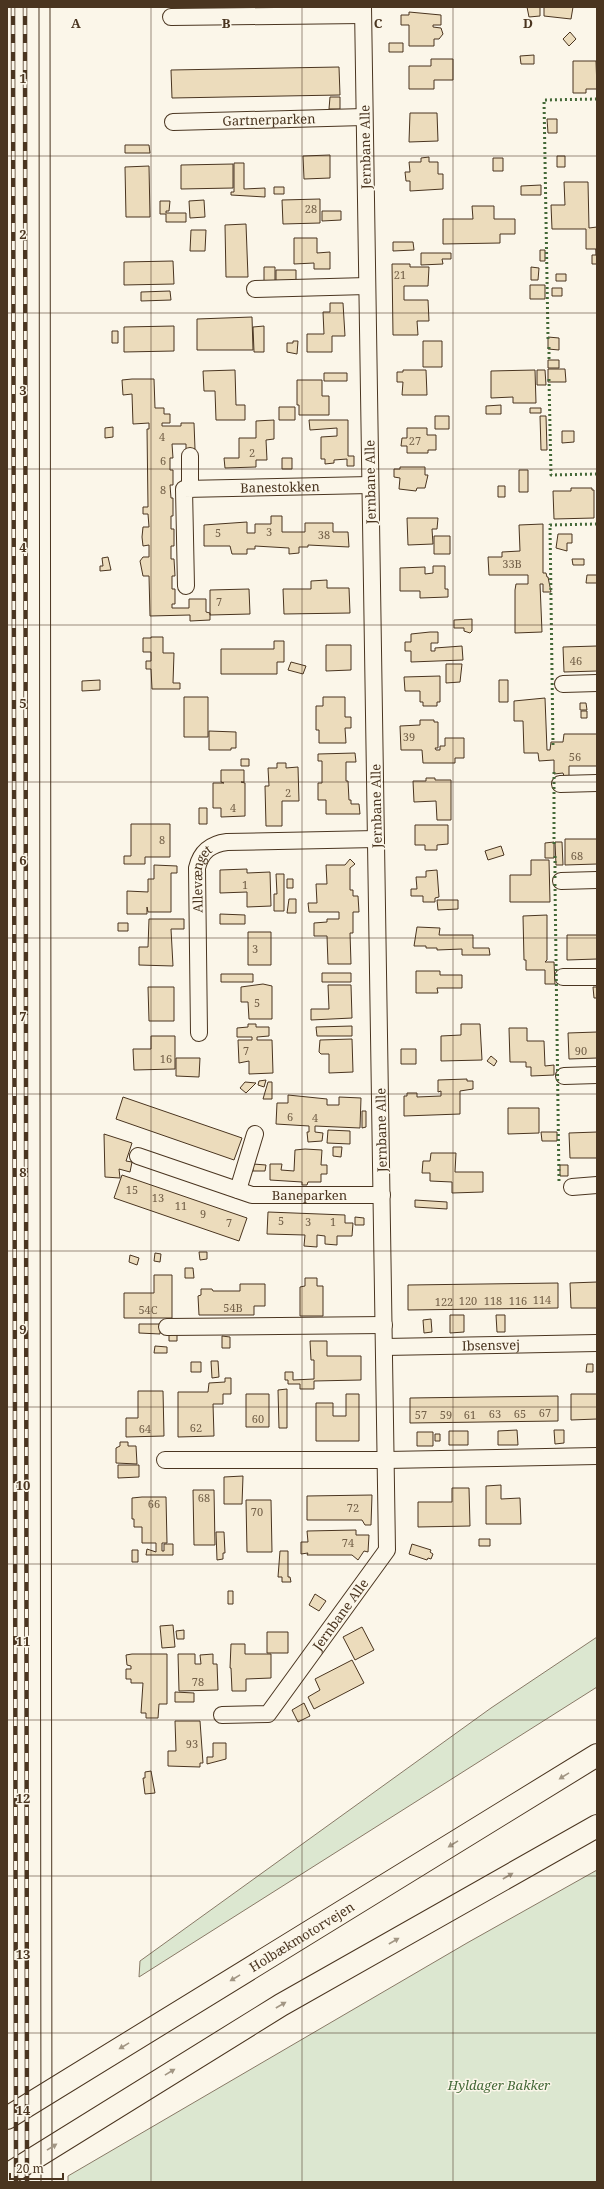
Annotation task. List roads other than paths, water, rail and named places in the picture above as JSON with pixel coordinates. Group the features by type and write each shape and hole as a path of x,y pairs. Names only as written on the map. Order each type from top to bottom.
{"highway":[{"name":"Holbækmotorvejen","path":"7,2118 597,1755"},
{"path":"7,2175 281,2005 597,1826"}],"street":[{"path":"171,17 363,11"},
{"name":"Jernbane Alle","path":"222,1715 268,1714 386,1553 387,1544 363,11"},
{"name":"Gartnerparken","path":"173,122 364,117"},
{"path":"256,289 367,286"},
{"path":"186,586 184,489 190,489 190,456"},
{"name":"Banestokken","path":"190,489 370,485"},
{"path":"563,684 597,683"},
{"path":"560,784 597,783"},
{"name":"Allevænget","path":"199,1033 197,868 203,854 209,848 228,842 376,839"},
{"path":"561,881 597,880"},
{"path":"564,977 597,977"},
{"path":"564,1076 597,1075"},
{"path":"238,1190 255,1134"},
{"name":"Baneparken","path":"138,1156 252,1194 382,1195"},
{"path":"572,1187 597,1185"},
{"path":"167,1327 384,1325"},
{"name":"Ibsensvej","path":"384,1347 597,1343"},
{"path":"165,1460 386,1460 597,1456"}],"tram line":[{"path":"39,7 41,2182"},
{"path":"50,7 52,2182"}],"railway":[{"path":"13,7 16,2182"},
{"path":"25,7 27,2182"}],"park label":[{"name":"Hyldager Bakker","path":"499,2085"}]}
